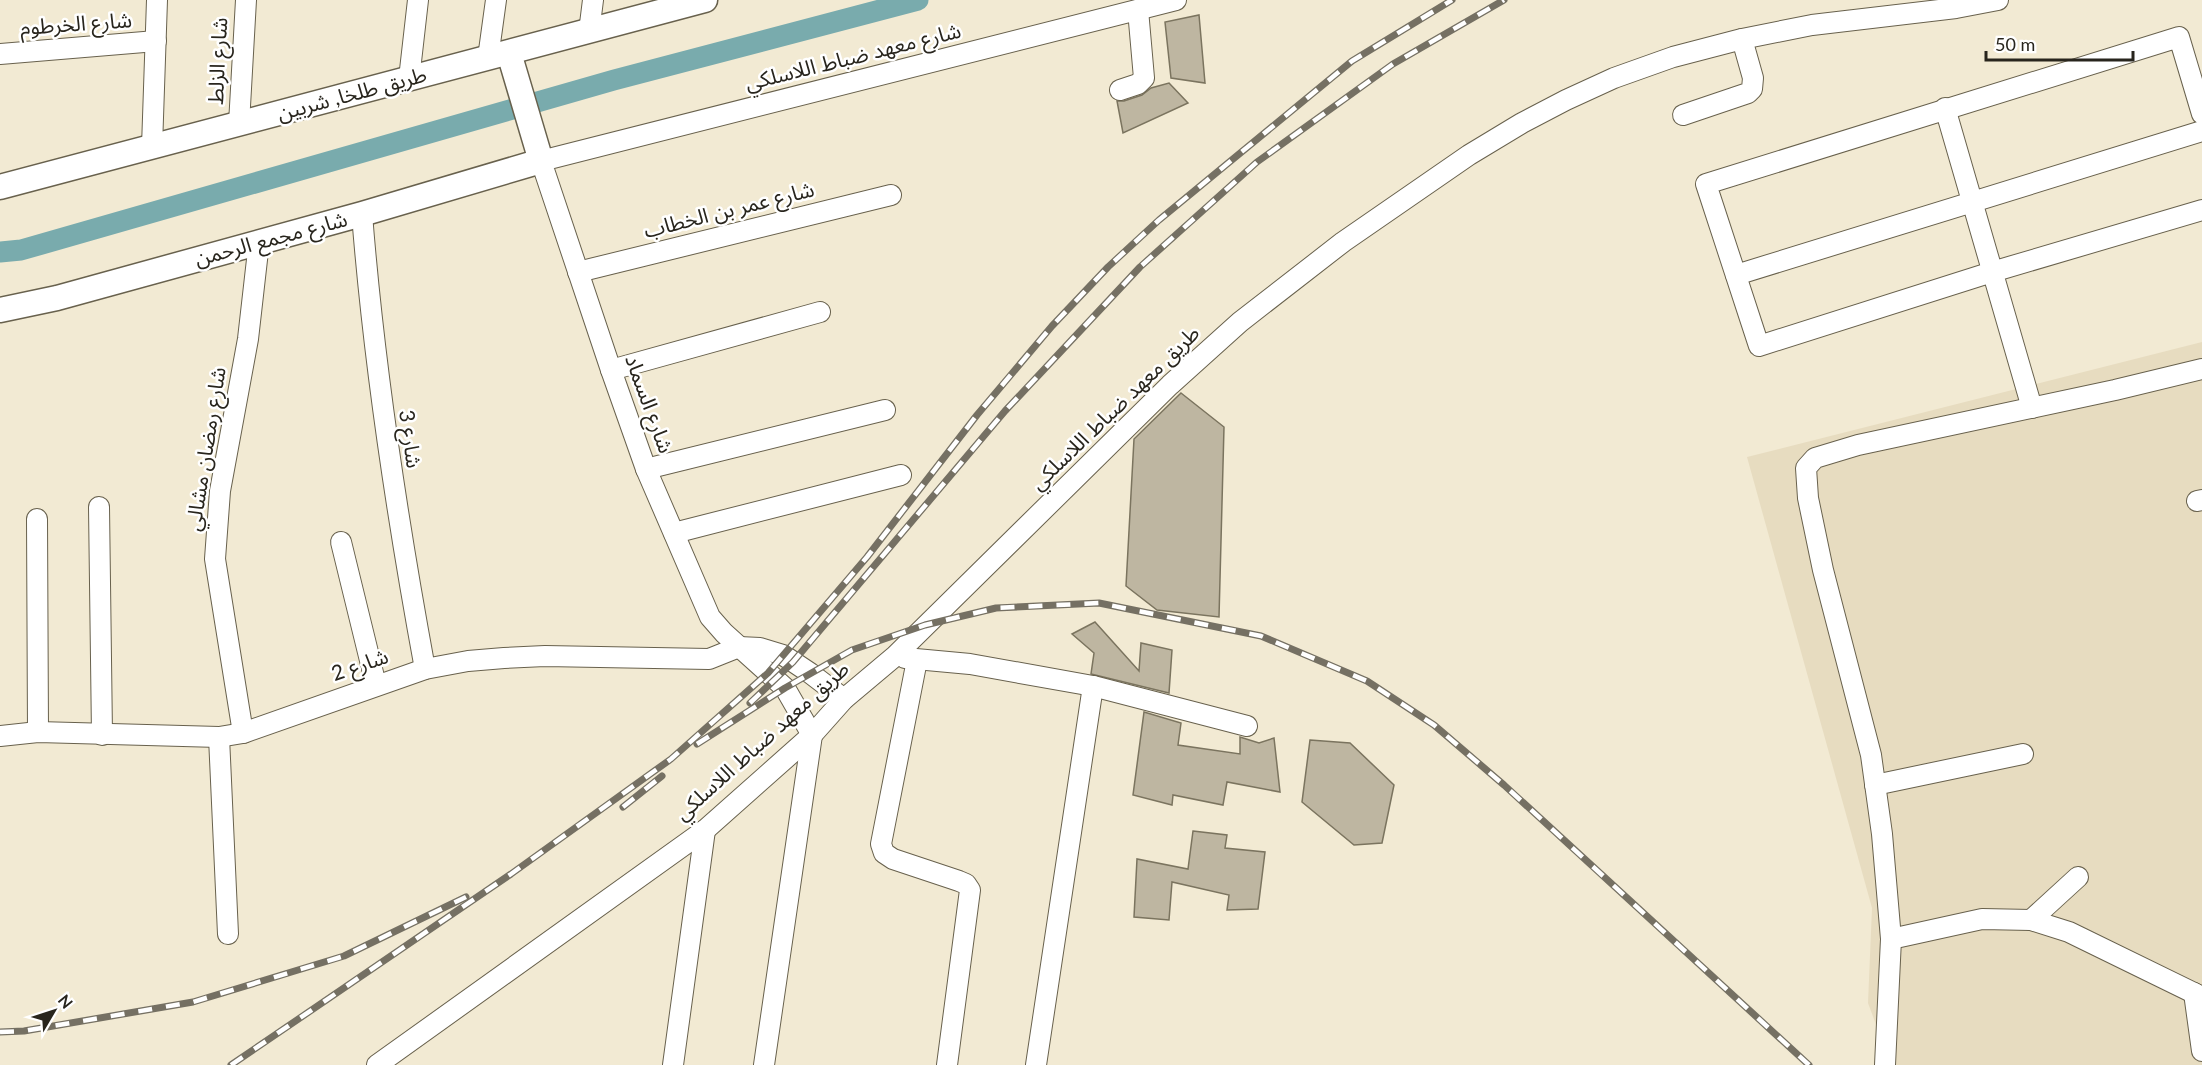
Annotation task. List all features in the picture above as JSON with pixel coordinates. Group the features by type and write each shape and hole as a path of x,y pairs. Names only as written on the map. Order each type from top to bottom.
{"main road":[{"name":"طريق طلخا, شربين","path":"0,187 589,32 694,1"},
{"path":"499,55 517,79 538,152"},
{"name":"شارع مجمع الرحمن","path":"0,310 57,298 362,214 538,152"}],"street":[{"path":"152,147 157,0"},
{"name":"شارع الزلط","path":"239,124 246,0"},
{"path":"409,79 418,0"},
{"path":"496,0 499,55"},
{"path":"589,32 592,0"},
{"name":"شارع معهد ضباط اللاسلكي","path":"538,152 1176,0"},
{"name":"طريق معهد ضباط اللاسلكي","path":"377,1065 705,830 811,731 842,698 894,657 1170,385 1240,322 1343,242 1469,155 1566,100 1614,78 1673,57 1742,39 1812,25 1956,8 1998,0"},
{"path":"1120,90 1138,84 1144,78 1138,10"},
{"path":"2202,114 2179,37 1707,184 1759,345 1992,272 2202,210"},
{"path":"1683,115 1748,93 1752,89 1753,78 1742,39"},
{"name":"شارع الخرطوم","path":"0,54 156,42"},
{"path":"1945,108 2032,408"},
{"path":"1736,275 2202,131"},
{"name":"شارع السماد","path":"538,152 646,469 710,617 789,693 811,731"},
{"name":"شارع عمر بن الخطاب","path":"578,272 891,195"},
{"name":"شارع 3","path":"362,214 369,306 383,418 425,669"},
{"name":"شارع رمضان مشالي","path":"243,733 215,559 220,491 248,339 259,242"},
{"path":"611,370 820,312"},
{"path":"1885,1065 1892,939 1882,834 1870,755 1821,560 1808,498 1806,468 1815,458 1858,445 2202,369"},
{"path":"646,469 885,410"},
{"path":"674,533 901,475"},
{"path":"99,507 102,735"},
{"path":"37,519 38,732"},
{"path":"341,542 376,685"},
{"path":"739,647 760,648 783,655 842,698"},
{"name":"شارع 2","path":"0,736 38,732 219,737 243,733 425,669 468,661 545,656 709,659 739,647"},
{"path":"894,657 970,664 1093,686 1247,726"},
{"path":"917,660 881,844 884,853 893,859 959,881 966,884 970,890 947,1065"},
{"path":"1036,1065 1093,686"},
{"path":"764,1065 811,731"},
{"path":"219,737 228,934"},
{"path":"1875,785 2024,754"},
{"path":"673,1065 705,830"},
{"path":"2031,920 2078,877"},
{"path":"1892,939 1982,919 2031,920 2069,932 2198,995 2202,1051"}],"shaded area":[{"path":"2202,342 2202,1065 1891,1065 1868,1003 1872,908 1747,457"}],"building":[{"path":"1199,15 1205,83 1171,78 1165,22"},
{"path":"1169,83 1188,103 1123,133 1117,101 1142,95 1151,88"},
{"path":"1181,393 1224,427 1219,617 1157,610 1126,586 1134,439"},
{"path":"1095,622 1139,671 1141,643 1172,650 1169,693 1091,674 1094,653 1072,634"},
{"path":"1144,712 1181,723 1178,745 1240,754 1240,737 1259,743 1274,738 1280,792 1227,782 1223,805 1173,795 1172,805 1133,795"},
{"path":"1310,740 1350,743 1394,785 1382,843 1354,845 1302,802"},
{"path":"1193,831 1227,835 1225,848 1265,852 1258,909 1227,910 1229,895 1172,882 1169,920 1134,917 1137,859 1188,869"}],"waterway":[{"path":"0,252 21,250 614,80 918,0"}],"railway":[{"path":"231,1065 511,874 671,759 768,673 867,557 977,415 1052,326 1108,267 1159,220 1352,61 1452,0"},
{"path":"750,703 793,662 1005,411 1140,267 1257,162 1393,64 1504,0"},
{"path":"697,744 785,688 852,650 925,625 996,608 1099,603 1261,636 1367,681 1434,725 1504,785 1809,1065"},
{"path":"623,807 662,776"},
{"path":"0,1032 24,1031 193,1002 344,956 466,897"}]}
